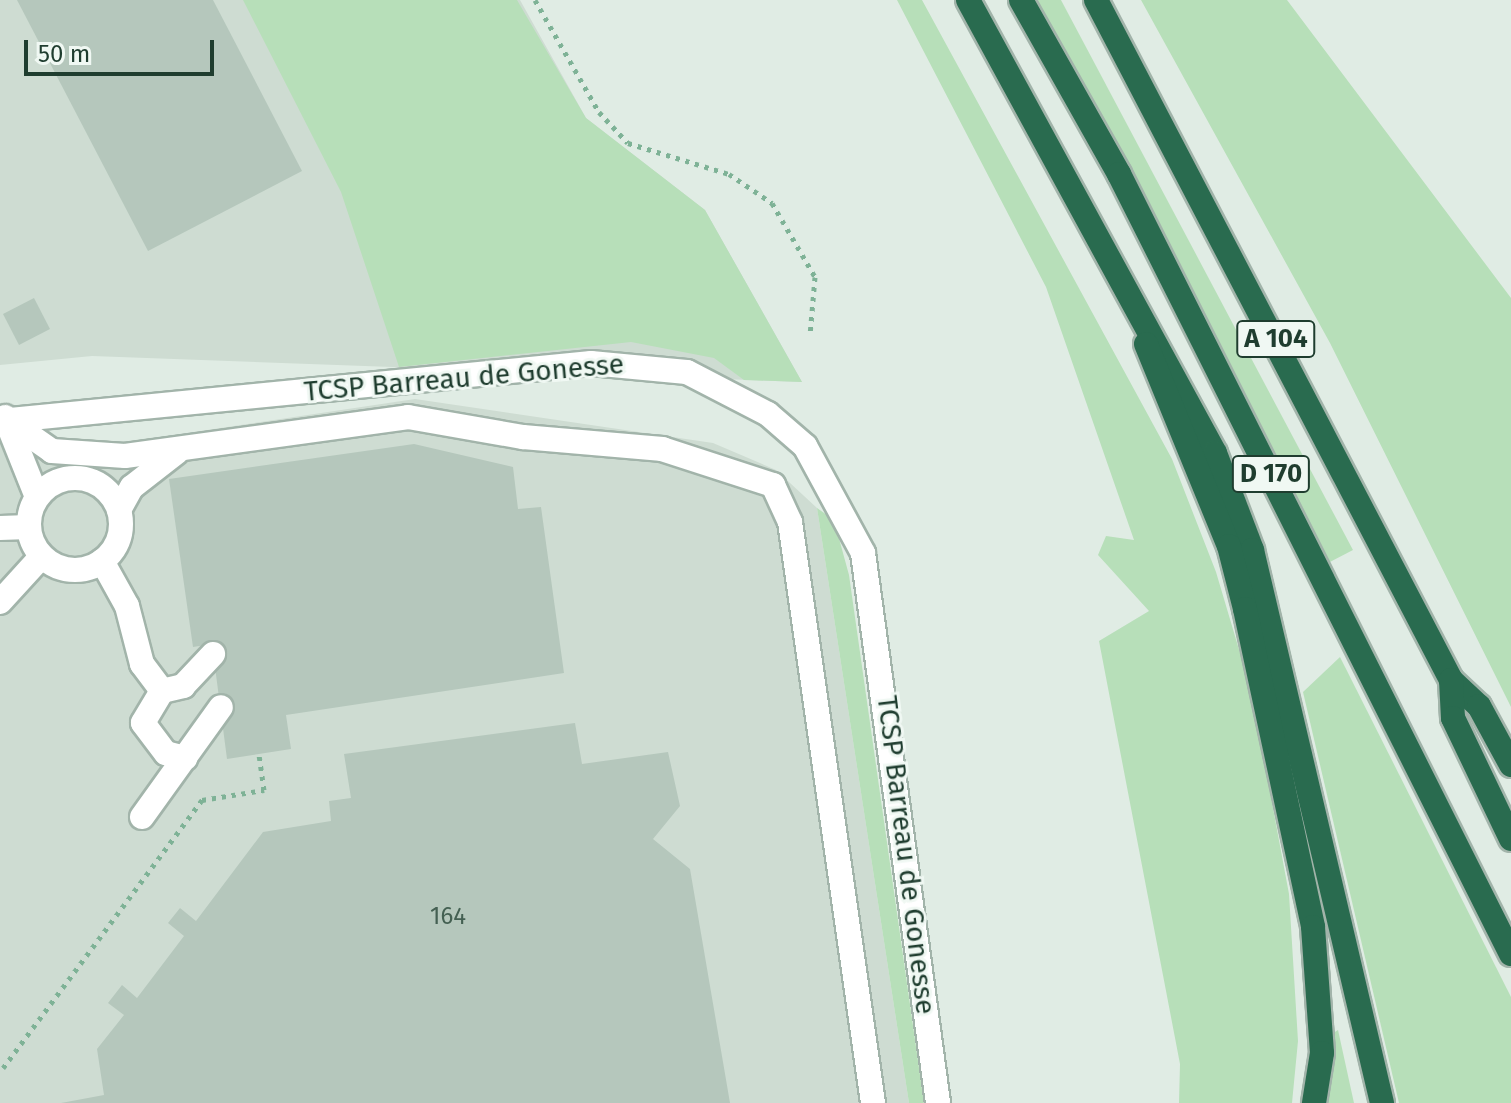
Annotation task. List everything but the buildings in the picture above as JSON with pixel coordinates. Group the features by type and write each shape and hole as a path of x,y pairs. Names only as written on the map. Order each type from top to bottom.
{"highway":[{"path":"968,0 1215,453 1252,550 1382,1103"},
{"name":"D 170","path":"1021,0 1119,174 1511,954"},
{"name":"A 104","path":"1096,0 1451,680 1479,706 1511,765"},
{"path":"1137,310 1155,380 1229,546 1249,624 1313,927 1322,1053 1314,1103"},
{"path":"1451,680 1453,718 1511,839"}],"street":[{"name":"TCSP Barreau de Gonesse","path":"3,418 591,363 687,372 768,414 805,446 863,553 938,1103"},
{"path":"3,418 52,451 125,456 408,417 523,437 662,449 773,485 790,522 873,1103"},
{"path":"3,418 37,497 29,527 42,556 78,570 102,561 119,538 119,510 132,487 183,449"},
{"path":"95,482 125,456"},
{"path":"37,497 70,477 95,482 119,510"},
{"path":"0,528 29,527"},
{"path":"0,602 42,556"},
{"path":"102,561 127,606 142,664 162,691"},
{"path":"185,758 166,753 143,723 162,691 183,686 213,654"},
{"path":"142,817 221,707"}],"path":[{"path":"535,0 599,112 628,143 729,174 772,203 815,277 810,335"},
{"path":"3,1068 202,800 264,790 259,754"}],"shaded area":[{"path":"0,0 520,0 586,118 705,210 802,382 92,356 0,365"},
{"path":"415,399 713,443 776,470 817,508 909,1103 0,1103 0,441 120,443"}],"green space":[{"path":"243,0 517,0 586,118 705,210 802,382 744,380 714,358 631,342 399,367 341,192"},
{"path":"897,0 922,0 1172,459 1216,572 1251,690 1289,894 1298,1041 1292,1103 1179,1103 1180,1064 1099,641 1149,611 1098,555 1106,536 1134,540 1046,287"},
{"path":"1030,0 1061,0 1353,550 1326,564"},
{"path":"1141,0 1287,0 1511,298 1511,707 1330,343"},
{"path":"817,508 834,520 849,575 924,1103 909,1103"},
{"path":"1340,657 1511,997 1511,1103 1399,1103 1303,692"},
{"path":"1338,1030 1354,1103 1325,1103 1327,1037"}]}
